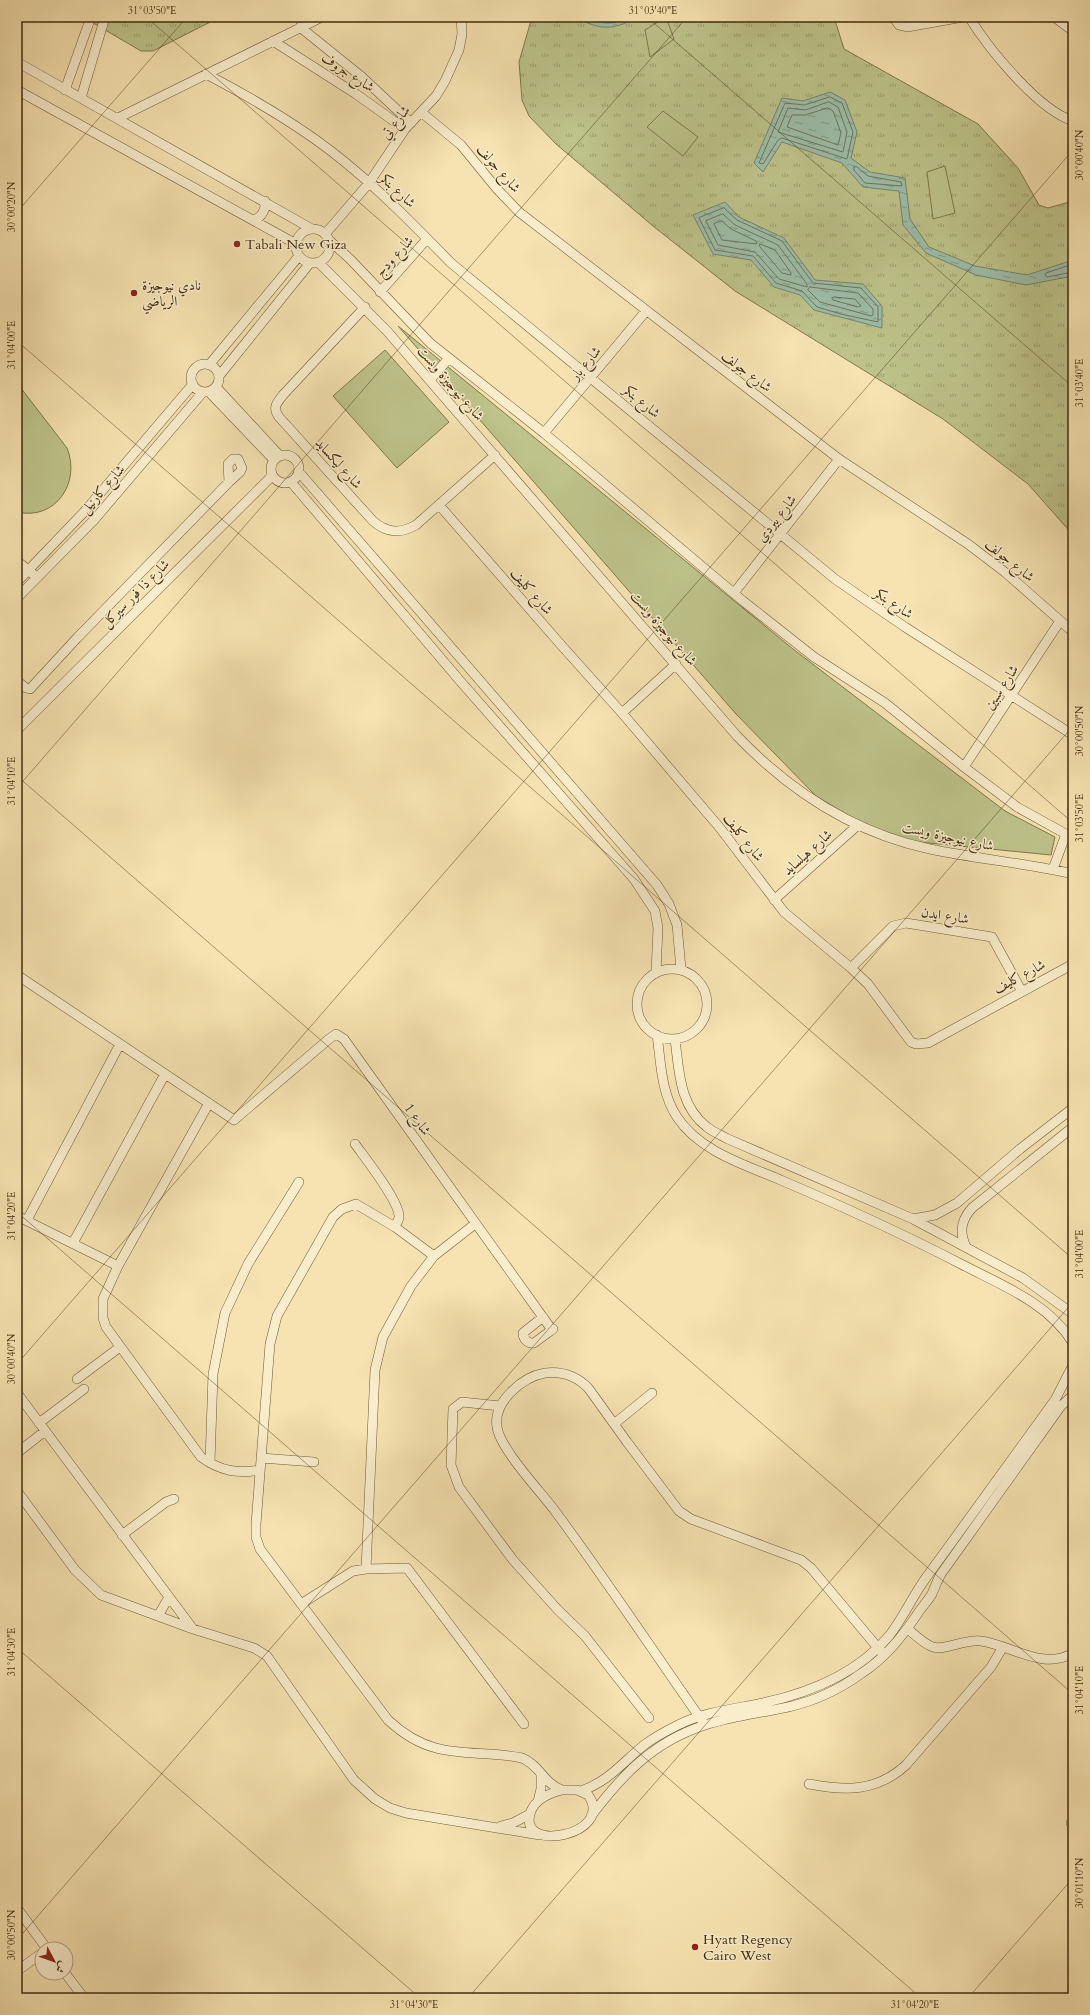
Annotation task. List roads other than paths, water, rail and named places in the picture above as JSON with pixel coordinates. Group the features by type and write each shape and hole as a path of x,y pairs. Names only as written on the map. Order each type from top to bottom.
{"street":[{"path":"65,90 90,17"},
{"path":"81,98 105,17"},
{"path":"118,118 322,17"},
{"name":"شارع تي","path":"328,237 369,183 408,126 436,96 453,66 462,34 460,17"},
{"path":"894,17 899,24 907,27 963,17"},
{"path":"969,17 992,51 1028,88 1051,110 1073,121"},
{"path":"1054,17 1073,31"},
{"name":"شارع جروف","path":"300,28 362,77 408,126"},
{"name":"شارع جروف","path":"273,41 408,126"},
{"path":"17,62 312,228 317,229 328,237 330,252 324,260 315,263 291,285 209,390"},
{"name":"شارع بنكر","path":"206,74 265,106 302,130 369,183 451,263 835,579 870,605 1073,735"},
{"path":"17,90 296,244"},
{"name":"شارع جولف","path":"421,112 461,145 497,189 519,212 646,312 839,459 968,544 1006,573 1073,632"},
{"path":"254,220 257,219 262,213 265,206 265,201"},
{"path":"312,228 303,232 296,244 299,256 304,261 315,263"},
{"name":"شارع نيوجيزة ويست","path":"328,237 430,343 544,433 734,593 814,657 885,703 964,767 1017,807 1070,836"},
{"name":"شارع ودج","path":"380,292 427,239"},
{"path":"210,365 299,256"},
{"name":"شارع نيوجيزة ويست","path":"315,263 365,307 757,756 800,792 858,825 902,842 929,849 1053,869 1073,874"},
{"path":"282,277 291,285"},
{"name":"شارع ليكسايد","path":"365,307 283,395 275,405 275,412 380,527 389,531 398,532 408,530 439,505 495,455"},
{"name":"شارع بار","path":"544,433 646,312"},
{"path":"430,380 449,358"},
{"path":"219,376 215,369 210,365 201,365 193,372 191,377 197,390 209,390 277,458"},
{"name":"شارع كارنيل","path":"17,582 85,511 193,384"},
{"name":"شارع كارنيل","path":"17,598 38,579 94,520 209,390"},
{"path":"299,472 291,482 287,483 277,481 272,476 270,468 277,458 287,455 294,458 298,465 299,472 657,885 669,904 677,925 681,970"},
{"name":"شارع بيردي","path":"734,593 781,535 839,459"},
{"name":"شارع ذا فور سيركل","path":"17,730 272,476"},
{"path":"17,681 26,688 30,689 77,638 229,482"},
{"path":"291,482 461,682 634,879 655,911 658,928 656,972"},
{"name":"شارع كليف","path":"439,505 622,713 720,828 774,900 798,925 851,968 881,1000 907,1038 916,1044 928,1043 1022,990 1073,964"},
{"path":"85,511 94,520"},
{"path":"17,561 38,579"},
{"name":"شارع سبين","path":"964,767 1060,621"},
{"path":"622,713 676,664"},
{"name":"شارع هيلسايد","path":"774,900 858,825"},
{"path":"1053,869 1070,836"},
{"name":"شارع ايدن","path":"851,968 893,926 906,923 992,937 1022,990"},
{"path":"666,969 681,970 692,974 700,982 706,992 708,1003 706,1015 700,1025 692,1033 682,1038 675,1039 657,1035 644,1025 639,1016 637,1006 638,996 642,986 648,978 656,972 666,969"},
{"path":"19,979 209,1103 118,1266 102,1299 102,1309 106,1327 201,1457 210,1463 234,1472 260,1470"},
{"name":"شارع 1","path":"209,1103 234,1120 336,1034 344,1039 475,1224 553,1330 534,1343 528,1342 523,1337 523,1333 543,1317"},
{"path":"657,1035 664,1088 676,1116 697,1140 724,1156 824,1198 890,1228 1017,1293 1050,1316 1066,1332 1073,1343"},
{"path":"675,1039 681,1088 691,1109 706,1126 728,1139 913,1219 1023,1278 1073,1314"},
{"path":"26,1220 120,1044"},
{"path":"73,1243 166,1074"},
{"path":"913,1219 936,1214 957,1203 1020,1149 1073,1108"},
{"path":"966,1247 961,1231 967,1214 999,1186 1073,1127"},
{"path":"355,1144 388,1191 397,1210 399,1218 394,1227"},
{"path":"210,1463 213,1374 225,1313 248,1264 299,1182"},
{"path":"824,1198 830,1183"},
{"path":"957,1203 967,1214"},
{"path":"434,1256 394,1227 356,1204 342,1208 333,1217 277,1316 274,1326 270,1344 256,1537 260,1549 388,1720 399,1730 424,1744 437,1749 522,1758 534,1764 541,1775 551,1784 562,1790"},
{"path":"17,1216 118,1266"},
{"path":"366,1569 375,1370 383,1337 411,1286 434,1256 475,1224"},
{"path":"77,1379 120,1347"},
{"path":"17,1491 75,1570 101,1595 193,1629 254,1648 267,1656 354,1780 375,1799 390,1808 406,1813 494,1826 540,1835 555,1836 569,1834 581,1826 591,1816 611,1789 644,1757 667,1741 705,1725 790,1706 816,1698 840,1687 858,1676 884,1655 908,1629 929,1598 941,1574 1002,1482 1058,1403 1073,1365"},
{"path":"705,1725 556,1512 505,1446 497,1427 497,1416 500,1406 519,1386 534,1376 554,1373 564,1374 582,1381 589,1388 679,1511 691,1519 801,1560 811,1568 884,1655"},
{"path":"39,1423 84,1389"},
{"path":"17,1393 193,1629"},
{"path":"614,1424 652,1393"},
{"path":"1058,1403 1073,1395"},
{"path":"500,1406 462,1402 458,1403 453,1409 451,1465 456,1482 471,1506 513,1560 558,1610 585,1636 649,1718"},
{"path":"17,1452 45,1431"},
{"path":"261,1458 314,1462"},
{"path":"538,1801 549,1794 562,1790 581,1790 609,1777 644,1745 662,1734 699,1717 776,1700 808,1690 845,1672 878,1647 889,1636 905,1614 918,1591 1002,1482"},
{"path":"122,1535 166,1502 174,1499"},
{"path":"301,1604 353,1571 404,1566 410,1570 524,1724"},
{"path":"918,1591 929,1598"},
{"path":"158,1616 169,1597"},
{"path":"908,1629 933,1647 939,1648 973,1640 1003,1647 1044,1660 1056,1659 1073,1653"},
{"path":"808,1784 836,1789 853,1789 870,1786 893,1776 906,1765 991,1667 1003,1647"},
{"path":"494,1826 513,1823 530,1814 538,1801 541,1789 541,1775"},
{"path":"581,1790 590,1799 592,1807 591,1816"},
{"path":"530,1814 531,1826 540,1835"},
{"path":"17,1908 41,1941"},
{"path":"17,1971 34,1959"},
{"path":"71,1981 84,1998"}],"water":[{"path":"581,17 634,17 623,24 607,27 582,21"},
{"path":"830,92 845,100 857,132 851,158 870,172 905,178 910,219 929,247 975,266 1027,275 1073,260 1073,276 1026,285 976,275 926,253 903,225 899,191 863,187 842,163 782,142 763,172 754,163 782,98 803,101"},
{"path":"725,202 739,217 784,238 815,280 863,284 882,306 882,328 814,310 800,295 774,287 751,260 713,254 693,215"}],"place":[{"name":"Tabali New Giza","path":"237,244"},
{"name":"نادي نيوجيزة الرياضي","path":"134,293"},
{"name":"Hyatt Regency Cairo West","path":"695,1947"}]}
